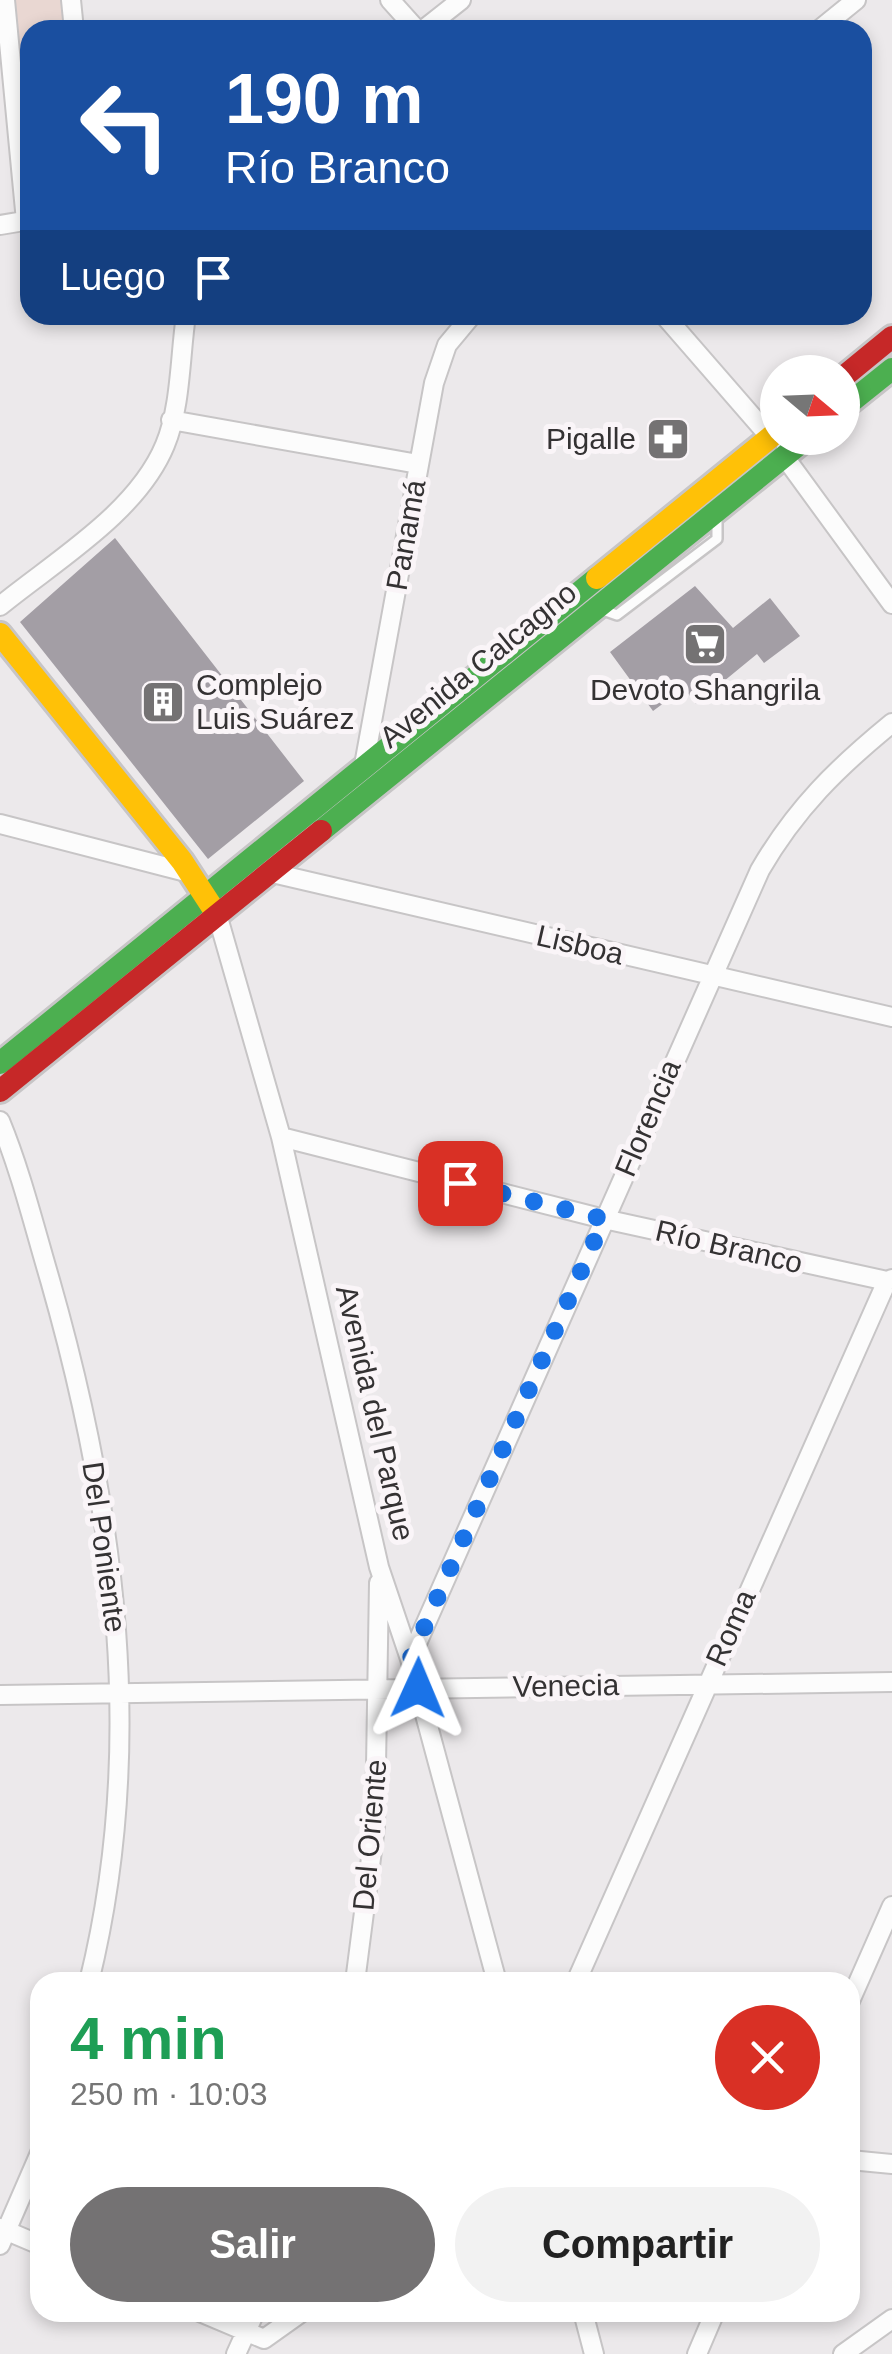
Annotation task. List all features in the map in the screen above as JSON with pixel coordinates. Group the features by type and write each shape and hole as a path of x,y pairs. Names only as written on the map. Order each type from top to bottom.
{"street":[{"path":"5,0 20,144"},
{"path":"390,0 419,20"},
{"path":"439,20 461,0"},
{"path":"832,20 856,0"},
{"path":"0,606 133,493 166,444 185,325"},
{"name":"Panamá","path":"364,765 438,370 448,345 464,325"},
{"path":"673,325 760,420"},
{"path":"860,363 892,337"},
{"path":"860,395 892,369"},
{"path":"171,420 418,464"},
{"name":"Avenida Calcagno","path":"0,1063 212,906 268,872 760,455"},
{"name":"Avenida Calcagno","path":"0,1091 212,906 364,765 589,598 717,510 765,455"},
{"path":"788,455 892,604"},
{"name":"Avenida del Parque","path":"0,634 212,906 280,1137 379,1567 418,1688 494,1972"},
{"name":"Florencia","path":"410,1660 710,976 789,820 842,764 892,722"},
{"path":"0,824 190,873"},
{"name":"Lisboa","path":"268,872 892,1016"},
{"name":"Del Poniente","path":"0,1121 70,1351 106,1535 123,1691 118,1836 91,1972"},
{"name":"Río Branco","path":"280,1137 604,1219 889,1280"},
{"name":"Roma","path":"580,1972 889,1280"},
{"name":"Del Oriente","path":"357,1972 375,1827 379,1567"},
{"name":"Venecia","path":"0,1695 892,1682"},
{"path":"860,1979 892,1906"},
{"path":"860,2161 892,2164"},
{"path":"30,2175 2,2235 30,2242"},
{"path":"843,2354 892,2320"},
{"path":"220,2322 261,2342"},
{"path":"236,2354 288,2322"},
{"path":"586,2322 594,2354"},
{"path":"697,2354 711,2322"}],"shaded area":[{"path":"12,0 63,0 64,20 20,20 20,82"}],"building":[{"name":"Complejo Luis Suárez","path":"115,538 304,781 208,859 20,622"},
{"name":"Devoto Shangrila","path":"695,586 733,628 770,598 800,636 764,663 757,654 696,704 684,688 653,711 610,652"}],"traffic: fast":[{"path":"860,395 892,369"},
{"path":"321,831 786,455"},
{"path":"0,1063 597,578"}],"traffic: slow":[{"path":"597,578 760,446"},
{"path":"0,634 182,861 214,910"}],"traffic: jam":[{"path":"860,363 892,337"},
{"path":"0,1091 321,831"}],"place":[{"name":"Pigalle","path":"668,439"},
{"name":"Devoto Shangrila","path":"705,644"},
{"name":"Complejo Luis Suárez","path":"163,702"}],"route":[{"path":"418,1688 410,1660 604,1219 460,1183"}]}
